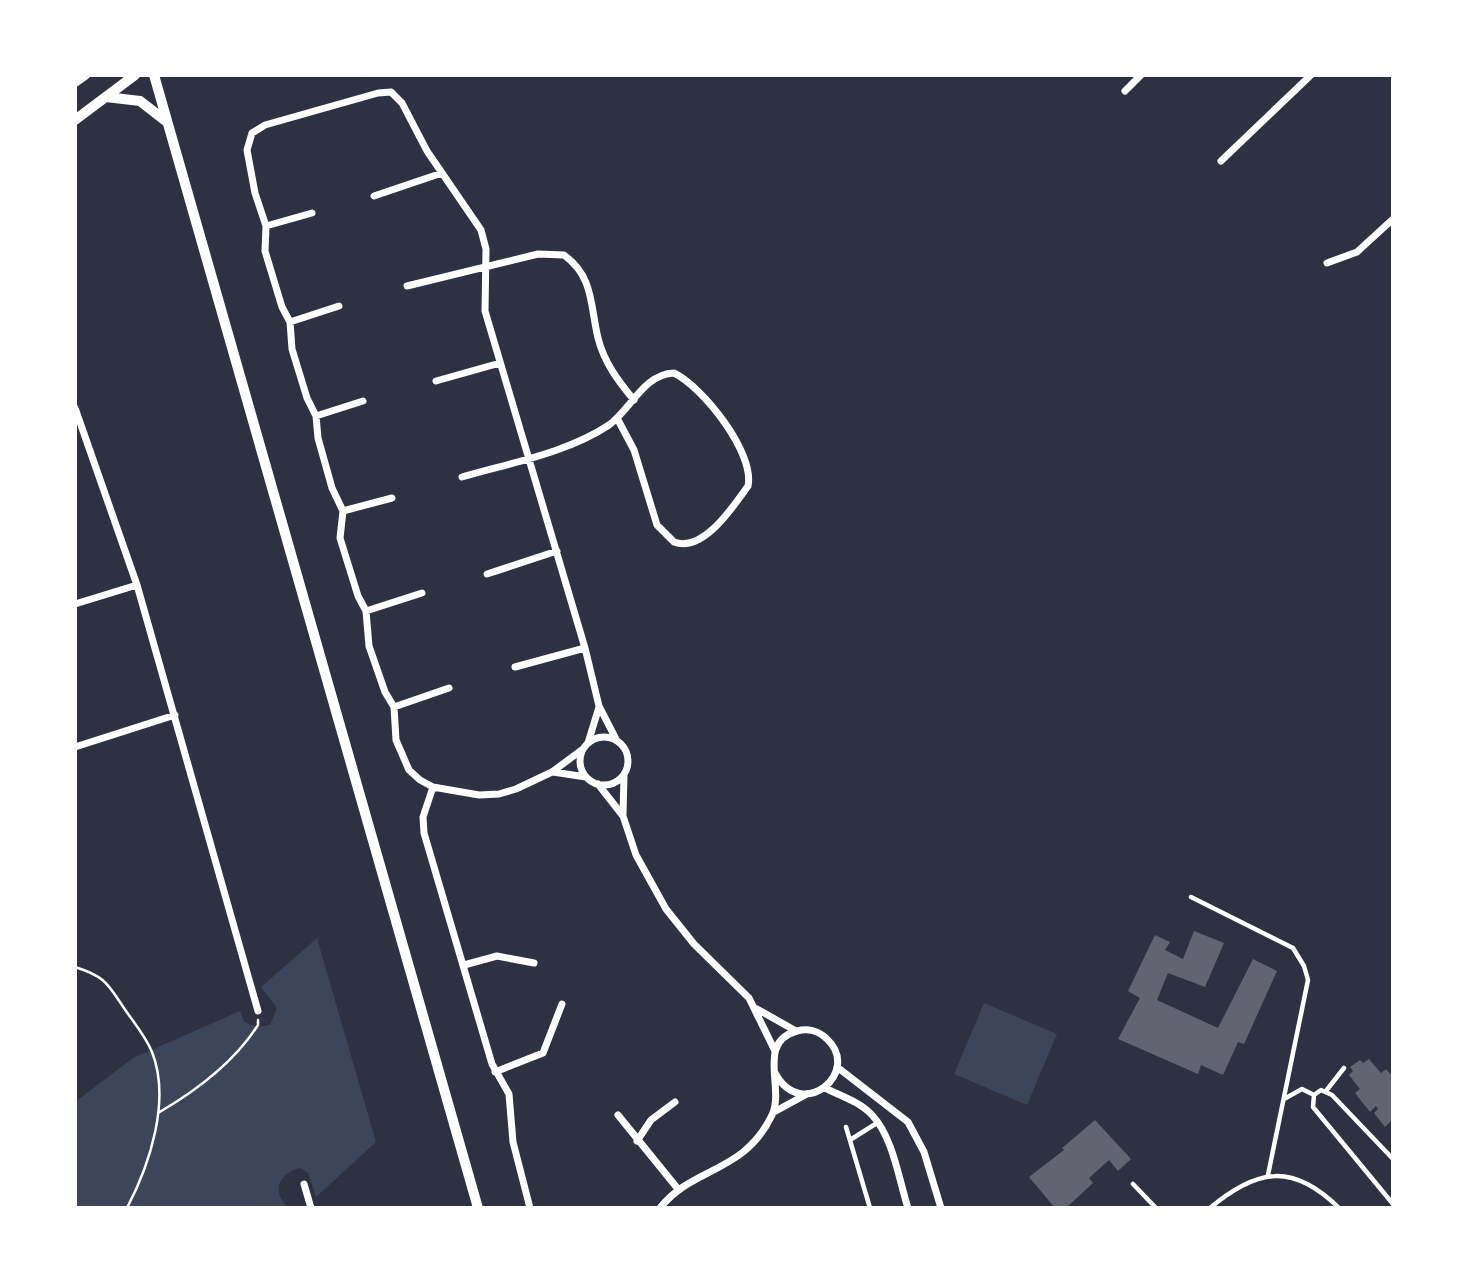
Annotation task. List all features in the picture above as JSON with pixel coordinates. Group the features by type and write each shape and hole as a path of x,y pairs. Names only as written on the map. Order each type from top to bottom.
{"street":[{"path":"75,82 85,75"},
{"path":"75,120 135,75"},
{"path":"154,75 478,1208"},
{"path":"1125,91 1141,75"},
{"path":"1221,161 1311,75"},
{"path":"617,741 603,737 586,746 552,772 499,794 479,795 433,787 420,780 402,756 393,725 394,707 385,692 369,646 366,611 358,596 340,538 343,511 332,488 316,416 307,398 292,349 290,322 282,307 265,251 265,226 255,194 247,150 252,133 287,117 391,92 402,103 442,173 481,230 487,267 485,311 526,458 557,551 599,706 617,741 627,752 623,816"},
{"path":"106,97 140,101 168,122"},
{"path":"374,196 442,173"},
{"path":"265,226 312,213"},
{"path":"1327,262 1357,252 1393,219"},
{"path":"407,286 553,252 564,255 574,262 590,289 603,354 613,373 634,400"},
{"path":"290,322 339,306"},
{"path":"436,381 500,363"},
{"path":"462,477 581,440 617,418 663,373 674,373 684,378 712,407 743,454 750,476 748,486 702,537 693,544 681,545 657,526 634,450 617,418"},
{"path":"316,416 363,401"},
{"path":"75,408 137,585 258,1011"},
{"path":"343,511 392,498"},
{"path":"487,574 557,551"},
{"path":"75,604 137,585"},
{"path":"366,611 422,593"},
{"path":"514,667 585,648"},
{"path":"394,707 449,688"},
{"path":"586,777 581,765 599,706"},
{"path":"75,747 175,715"},
{"path":"552,772 586,777 598,784 623,816 636,855 666,909 756,1008 796,1031 814,1031 830,1041 835,1049 837,1067 825,1088 807,1094 774,1112 755,1141 742,1154 678,1189 660,1208"},
{"path":"598,784 612,783 624,775"},
{"path":"433,787 422,817 424,833 495,1072 509,1094 513,1142 530,1208"},
{"path":"464,965 497,956 534,963"},
{"path":"495,1072 543,1053 562,1004"},
{"path":"756,1008 775,1051 774,1112"},
{"path":"775,1051 780,1041 796,1031"},
{"path":"837,1067 908,1122 921,1144 941,1208"},
{"path":"775,1073 788,1090 807,1094"},
{"path":"825,1088 859,1105 877,1122 908,1208"},
{"path":"637,1140 651,1120 674,1102"},
{"path":"618,1115 678,1189"},
{"path":"304,1184 312,1208"}],"lane":[{"path":"1191,897 1293,948 1304,966 1308,980 1268,1175"},
{"path":"1326,1091 1344,1068"},
{"path":"1283,1100 1302,1089 1314,1096"},
{"path":"1393,1159 1326,1091 1318,1091 1314,1096 1313,1107 1393,1204"},
{"path":"850,1140 877,1122"},
{"path":"846,1127 870,1208"},
{"path":"1210,1208 1249,1181 1268,1175 1288,1176 1308,1183 1339,1208"},
{"path":"1133,1184 1156,1208"}],"path":[{"path":"75,967 100,975 145,1037 157,1073 158,1114 150,1152 127,1208"},
{"path":"158,1114 192,1093 240,1050 258,1025 258,1011"}],"shaded area":[{"path":"317,938 376,1142 316,1197 308,1173 300,1168 286,1174 279,1184 279,1190 283,1202 289,1208 75,1208 75,1102 133,1058 240,1011 244,1022 258,1027 270,1025 277,1008 261,987"},
{"path":"984,1003 1057,1034 1027,1105 954,1074"}],"building":[{"path":"1194,931 1224,943 1205,987 1168,973 1157,1000 1218,1028 1253,959 1277,971 1244,1044 1238,1042 1223,1075 1201,1065 1198,1074 1118,1039 1140,998 1128,991 1155,935 1170,942 1165,950 1183,959"},
{"path":"1369,1059 1381,1073 1386,1069 1393,1077 1393,1124 1391,1121 1385,1127 1374,1113 1378,1109 1376,1106 1370,1112 1355,1093 1360,1089 1349,1075 1353,1071 1350,1067 1360,1060 1363,1063"},
{"path":"1095,1120 1131,1159 1118,1171 1109,1160 1089,1178 1093,1183 1066,1208 1055,1208 1029,1177 1064,1150 1062,1148"}]}
